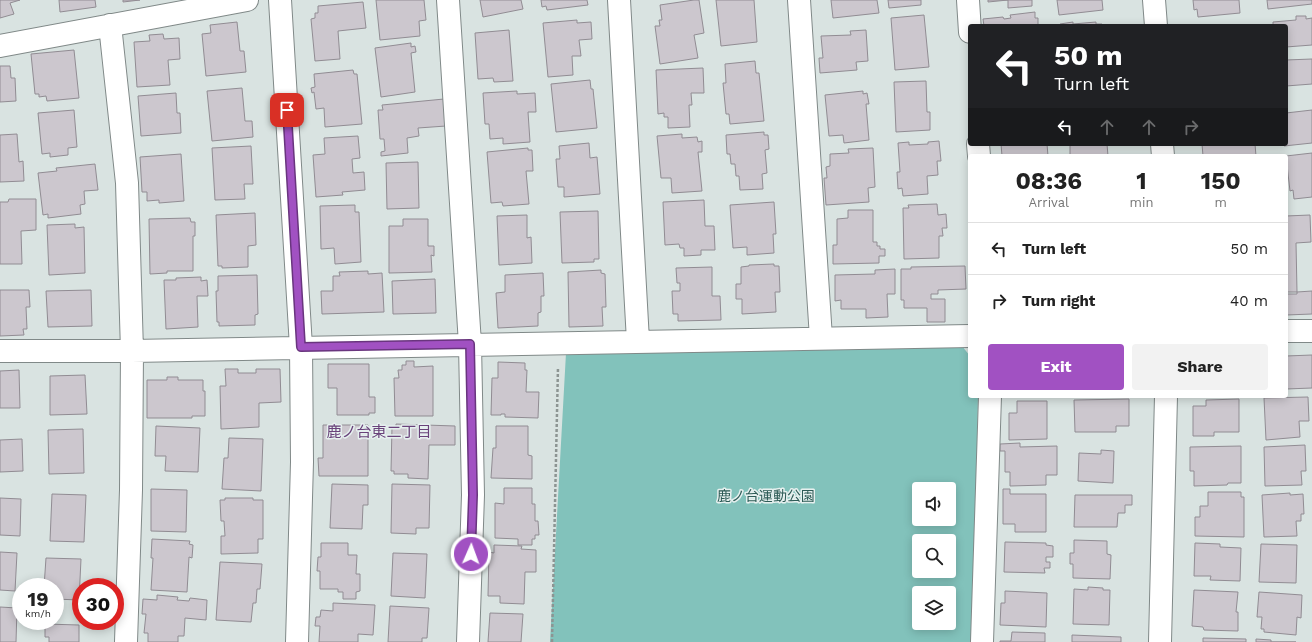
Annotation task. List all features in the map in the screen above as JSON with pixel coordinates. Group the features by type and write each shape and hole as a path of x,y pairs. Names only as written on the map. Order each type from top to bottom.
{"street":[{"path":"0,46 246,0"},
{"path":"280,0 301,347 302,470 297,642"},
{"path":"448,0 470,344 473,495 468,642"},
{"path":"619,0 638,341"},
{"path":"799,0 821,338"},
{"path":"968,0 970,24"},
{"path":"1154,0 1156,24"},
{"path":"110,26 126,183 132,351 131,490 126,642"},
{"path":"1288,331 1312,331"},
{"path":"0,351 132,351 968,336"},
{"path":"982,642 990,398"},
{"path":"1160,642 1166,398"}],"path":[{"path":"552,642 559,343"}],"green space":[{"name":"鹿ノ台運動公園","path":"962,346 968,354 968,398 978,398 974,642 550,642 566,353"}],"building":[{"path":"0,0 20,0 10,3 14,14 0,18"},
{"path":"59,0 95,0 96,7 60,12"},
{"path":"123,0 140,0 123,2"},
{"path":"376,0 424,0 426,20 419,21 420,36 380,40"},
{"path":"480,0 521,0 523,9 483,17"},
{"path":"541,0 587,0 588,5 547,10 546,6 542,7"},
{"path":"699,0 704,33 694,35 698,58 660,64 655,26 660,26 659,20 662,20 660,5"},
{"path":"716,0 754,0 757,42 721,46"},
{"path":"831,0 877,0 879,13 833,18"},
{"path":"888,0 921,0 921,5 889,8"},
{"path":"988,0 1008,0 988,2"},
{"path":"1008,0 1032,0 1032,6 1008,8"},
{"path":"1057,0 1102,0 1103,10 1059,15"},
{"path":"1193,0 1239,0 1240,13 1198,17 1197,9 1194,10"},
{"path":"1267,0 1312,0 1312,4 1268,9"},
{"path":"363,2 366,28 338,31 340,59 315,61 311,19 315,18 315,13 318,13 318,6"},
{"path":"1035,12 1035,18 1038,18 1038,24 984,24 983,19 1003,17 1004,19 1011,18 1010,15"},
{"path":"924,15 929,67 895,70 891,18"},
{"path":"1296,16 1306,16 1306,19 1312,18 1312,45 1288,47 1288,24 1273,24 1273,22 1296,20"},
{"path":"577,20 577,23 591,22 592,39 579,40 581,56 572,56 573,75 548,77 543,23"},
{"path":"237,22 240,51 244,51 246,72 206,76 202,34 211,33 210,25"},
{"path":"1073,22 1073,24 1060,24"},
{"path":"1096,22 1096,24 1073,24"},
{"path":"509,30 513,81 494,82 493,78 478,79 475,33"},
{"path":"866,30 868,61 856,62 857,70 820,73 819,58 823,58 821,36 851,35 850,31"},
{"path":"163,34 164,39 179,38 180,59 168,60 170,85 137,87 134,42 150,41 149,35"},
{"path":"411,43 411,47 415,46 416,52 411,53 415,92 381,97 375,48"},
{"path":"74,50 79,98 47,101 46,96 39,97 39,94 35,94 31,54"},
{"path":"1312,59 1312,84 1288,86 1288,60"},
{"path":"755,61 756,73 759,73 764,121 730,124 729,114 726,114 723,83 726,83 725,64"},
{"path":"0,66 10,66 11,78 15,78 16,101 0,102"},
{"path":"703,68 704,93 691,93 692,105 689,105 690,127 668,128 668,117 664,117 664,113 658,114 656,70"},
{"path":"353,70 354,74 357,74 362,124 325,127 324,108 316,109 314,92 312,93 311,88 315,87 314,74"},
{"path":"590,80 591,89 593,89 597,128 556,132 551,84"},
{"path":"926,81 927,112 930,112 930,130 896,132 894,82"},
{"path":"242,88 245,121 252,121 253,137 212,141 207,91"},
{"path":"517,91 517,94 535,93 536,112 528,112 530,142 503,144 503,138 490,139 489,124 485,124 483,93"},
{"path":"863,91 863,94 867,93 869,104 866,104 869,140 844,143 843,135 829,136 825,95"},
{"path":"176,93 177,113 180,113 181,133 141,136 138,96"},
{"path":"444,99 446,126 418,128 419,136 407,138 408,153 381,156 381,152 385,151 384,139 380,139 378,110 383,110 382,105"},
{"path":"74,110 77,147 68,148 68,155 50,157 50,153 42,154 38,113"},
{"path":"1312,110 1312,143 1288,146 1288,113"},
{"path":"764,132 764,135 768,135 769,149 765,150 767,173 762,174 763,189 740,190 739,176 736,176 735,164 731,164 730,154 727,154 726,135"},
{"path":"17,134 19,162 23,161 24,181 0,182 0,135"},
{"path":"682,134 682,138 697,137 698,142 702,141 702,152 698,152 702,191 672,193 671,178 661,178 657,136"},
{"path":"358,136 360,158 352,159 353,173 364,172 365,190 342,192 343,195 316,197 313,155 325,154 324,138"},
{"path":"939,141 941,161 937,161 938,175 927,176 928,194 903,196 902,188 898,189 897,172 900,172 898,143 909,142 909,145 928,144 928,142"},
{"path":"589,143 590,158 597,157 600,194 564,197 564,187 558,187 556,159 560,159 559,146"},
{"path":"251,146 253,184 244,184 245,199 215,200 212,148"},
{"path":"1001,146 1047,146 1048,154 1002,154"},
{"path":"1070,146 1107,146 1108,154 1070,154"},
{"path":"1202,146 1255,146 1256,154 1203,154"},
{"path":"528,148 528,150 532,150 533,171 526,171 529,204 503,206 502,202 491,203 487,152"},
{"path":"873,148 875,187 868,188 869,202 826,205 824,178 827,178 826,167 830,166 830,154 849,153 848,149"},
{"path":"1312,153 1312,197 1294,199 1293,190 1290,191 1288,156"},
{"path":"181,154 184,201 159,203 159,200 147,201 147,192 142,192 140,157"},
{"path":"418,162 419,208 387,209 386,163"},
{"path":"95,164 98,190 84,191 85,204 80,205 81,214 48,218 48,214 43,215 38,173 57,171 56,168"},
{"path":"9,199 36,199 36,230 21,231 22,264 0,264 0,202 8,202"},
{"path":"704,200 705,226 714,226 715,250 701,250 701,255 684,256 684,248 680,248 679,244 665,245 663,202"},
{"path":"774,202 776,234 773,234 774,253 747,255 747,247 733,248 730,205"},
{"path":"937,204 938,215 946,214 947,228 942,228 943,236 939,236 939,258 904,259 903,208 909,208 908,205"},
{"path":"355,205 355,212 359,212 361,262 335,264 334,248 321,249 320,206"},
{"path":"848,210 873,210 873,242 877,242 877,246 880,246 880,249 885,249 885,256 879,256 879,263 833,264 833,245 837,245 837,219 848,218"},
{"path":"598,211 599,259 594,259 594,262 562,263 560,212"},
{"path":"255,213 256,245 248,246 248,267 222,268 222,266 218,266 216,215"},
{"path":"527,215 527,238 531,237 532,263 499,265 497,216"},
{"path":"1310,215 1311,242 1296,243 1297,292 1288,292 1288,216"},
{"path":"190,218 191,222 195,222 195,236 193,236 193,271 167,271 167,273 150,274 149,219"},
{"path":"403,219 428,219 428,246 434,246 434,256 431,255 432,272 389,273 389,226 403,226"},
{"path":"75,224 75,228 84,227 85,273 49,275 47,225"},
{"path":"774,264 774,266 779,266 780,292 775,292 776,312 742,314 742,299 736,299 736,284 741,284 741,267 749,265"},
{"path":"965,266 966,289 938,290 938,294 931,294 931,299 945,299 945,322 927,322 927,308 904,308 904,300 901,300 901,269 911,269 911,267"},
{"path":"712,267 712,296 720,296 721,320 678,321 678,314 673,314 672,291 680,291 680,283 677,283 676,268"},
{"path":"895,269 895,294 887,294 888,317 866,318 866,309 841,309 841,300 835,301 835,275 875,274 875,270"},
{"path":"601,270 601,273 605,274 606,307 602,307 603,326 569,327 568,272"},
{"path":"368,271 368,274 382,273 384,312 322,314 321,291 333,291 333,276 340,276 339,272"},
{"path":"543,273 544,296 541,296 541,312 538,313 538,326 498,328 496,293 505,292 505,275"},
{"path":"257,275 258,314 255,315 255,325 219,326 219,322 217,322 216,291 218,291 218,276"},
{"path":"201,277 201,281 207,280 208,296 197,296 198,327 166,329 164,280"},
{"path":"435,279 436,313 393,314 392,281"},
{"path":"0,290 29,290 30,307 26,307 27,329 23,329 24,335 0,336"},
{"path":"91,290 92,326 48,327 46,291"},
{"path":"1312,291 1312,314 1288,315 1288,294 1297,294 1297,292"},
{"path":"1312,355 1312,388 1288,389 1288,356"},
{"path":"406,361 414,361 414,367 433,366 433,416 395,416 394,378 399,378 398,370 402,370 402,365 406,365"},
{"path":"498,362 525,363 525,370 527,370 526,392 539,392 538,418 505,417 505,414 491,415 492,378 498,378"},
{"path":"328,364 369,364 369,397 375,397 375,413 369,413 369,415 337,415 337,388 328,388"},
{"path":"225,369 238,369 238,373 256,373 256,369 280,369 281,402 259,403 259,427 221,429 220,386 226,386"},
{"path":"19,370 20,408 0,408 0,371"},
{"path":"85,375 87,414 50,415 50,376"},
{"path":"167,377 178,377 178,380 203,380 203,391 205,391 205,416 192,416 192,418 147,418 147,380 167,380"},
{"path":"1308,397 1309,421 1299,421 1300,437 1266,440 1264,398"},
{"path":"1129,399 1129,426 1116,426 1116,432 1075,432 1074,400"},
{"path":"1239,399 1239,432 1214,432 1214,436 1193,436 1193,406 1206,406 1206,400"},
{"path":"1017,401 1047,401 1047,439 1009,440 1009,413 1017,413"},
{"path":"396,424 455,426 455,445 429,445 428,479 408,478 408,474 394,474 394,471 391,471 392,427 396,427"},
{"path":"323,425 368,425 368,476 319,476 318,458 323,458"},
{"path":"156,426 200,428 198,472 165,471 166,456 155,456"},
{"path":"496,426 528,426 528,455 532,456 532,479 491,478 493,448 496,448"},
{"path":"83,429 84,473 49,474 48,430"},
{"path":"229,438 263,439 261,491 222,489 224,458 228,458"},
{"path":"22,439 23,471 0,472 0,440"},
{"path":"1020,443 1020,447 1057,446 1057,475 1046,475 1046,485 1010,486 1010,472 1005,472 1005,451 1000,451 1000,444"},
{"path":"1305,445 1306,471 1301,471 1302,485 1265,486 1264,447"},
{"path":"1241,446 1241,483 1194,486 1194,471 1190,471 1190,447"},
{"path":"1101,450 1114,451 1113,483 1078,481 1079,453 1101,454"},
{"path":"332,484 368,485 368,505 363,505 362,529 330,528"},
{"path":"392,484 430,485 429,528 416,528 416,534 391,533"},
{"path":"504,488 532,488 532,504 535,504 535,521 538,521 539,535 535,535 535,539 532,539 532,545 518,545 518,539 495,538 495,503 504,504"},
{"path":"151,489 187,490 186,532 151,531"},
{"path":"1003,489 1010,489 1010,494 1046,494 1046,532 1015,532 1015,524 1003,524"},
{"path":"1208,492 1241,492 1241,497 1244,497 1244,537 1195,536 1195,517 1200,517 1200,506 1208,506"},
{"path":"1290,493 1290,495 1303,494 1304,514 1301,514 1301,521 1296,521 1297,536 1264,537 1262,495"},
{"path":"52,494 86,495 84,542 50,541"},
{"path":"1075,495 1132,495 1132,505 1125,505 1125,513 1118,513 1117,527 1074,527"},
{"path":"0,498 21,499 20,536 0,535"},
{"path":"225,498 253,498 253,500 263,500 263,539 258,539 258,553 221,554 221,536 225,536 224,521 221,521 220,500 225,500"},
{"path":"152,539 190,541 189,544 193,545 192,558 189,557 187,592 151,590 153,558 151,558"},
{"path":"1074,540 1107,541 1107,554 1111,555 1110,579 1073,578 1073,564 1070,564 1070,553 1074,553"},
{"path":"1005,542 1046,543 1046,545 1053,546 1053,557 1046,557 1046,562 1050,562 1050,568 1044,568 1045,573 1004,572"},
{"path":"321,543 348,543 348,555 357,555 356,574 360,574 360,591 356,592 356,599 343,599 343,592 338,592 338,589 320,589 320,571 317,571 318,557 321,557"},
{"path":"1195,543 1220,544 1220,547 1241,548 1240,581 1210,580 1211,576 1194,576"},
{"path":"1261,544 1297,545 1296,583 1259,582"},
{"path":"494,545 522,546 521,549 536,550 536,572 525,572 524,604 500,603 500,596 488,596 489,552 494,553"},
{"path":"0,552 17,553 16,578 12,578 12,591 0,590"},
{"path":"393,553 427,554 425,598 391,596"},
{"path":"46,558 81,559 80,578 72,578 72,600 64,599 64,578 45,578"},
{"path":"220,562 262,564 260,589 257,589 256,603 253,603 251,622 216,620"},
{"path":"1088,587 1110,590 1109,625 1073,624 1074,589 1088,590"},
{"path":"1194,590 1238,592 1236,612 1238,612 1238,631 1204,630 1203,627 1192,626"},
{"path":"1005,591 1047,593 1046,627 1000,625 1001,603 1005,603"},
{"path":"1259,592 1302,595 1301,618 1297,617 1296,635 1264,632 1264,629 1261,629 1262,617 1257,617"},
{"path":"157,595 178,597 177,600 189,601 190,598 207,600 206,620 185,618 184,636 178,636 178,642 148,642 148,633 144,633 146,614 142,614 143,599 157,600"},
{"path":"333,603 375,605 373,635 358,634 358,642 319,642 320,626 315,626 316,617 320,617 321,610 333,611"},
{"path":"390,606 429,608 427,638 422,638 422,642 388,642"},
{"path":"0,607 12,608 12,630 16,630 16,642 0,642"},
{"path":"490,613 523,614 521,642 488,642"},
{"path":"64,625 72,625 72,630 79,630 79,642 49,642 49,637 45,637 45,630 64,630"},
{"path":"1012,632 1045,633 1045,642 1000,642 1011,641"},
{"path":"1072,635 1121,637 1121,642 1072,642"},
{"path":"1203,638 1246,639 1246,642 1203,642"},
{"path":"1256,639 1271,640 1271,642 1256,642"}],"district":[{"name":"鹿ノ台東二丁目","path":"379,432"}],"route":[{"path":"287,110 301,347 470,344 473,495 471,554"}]}
